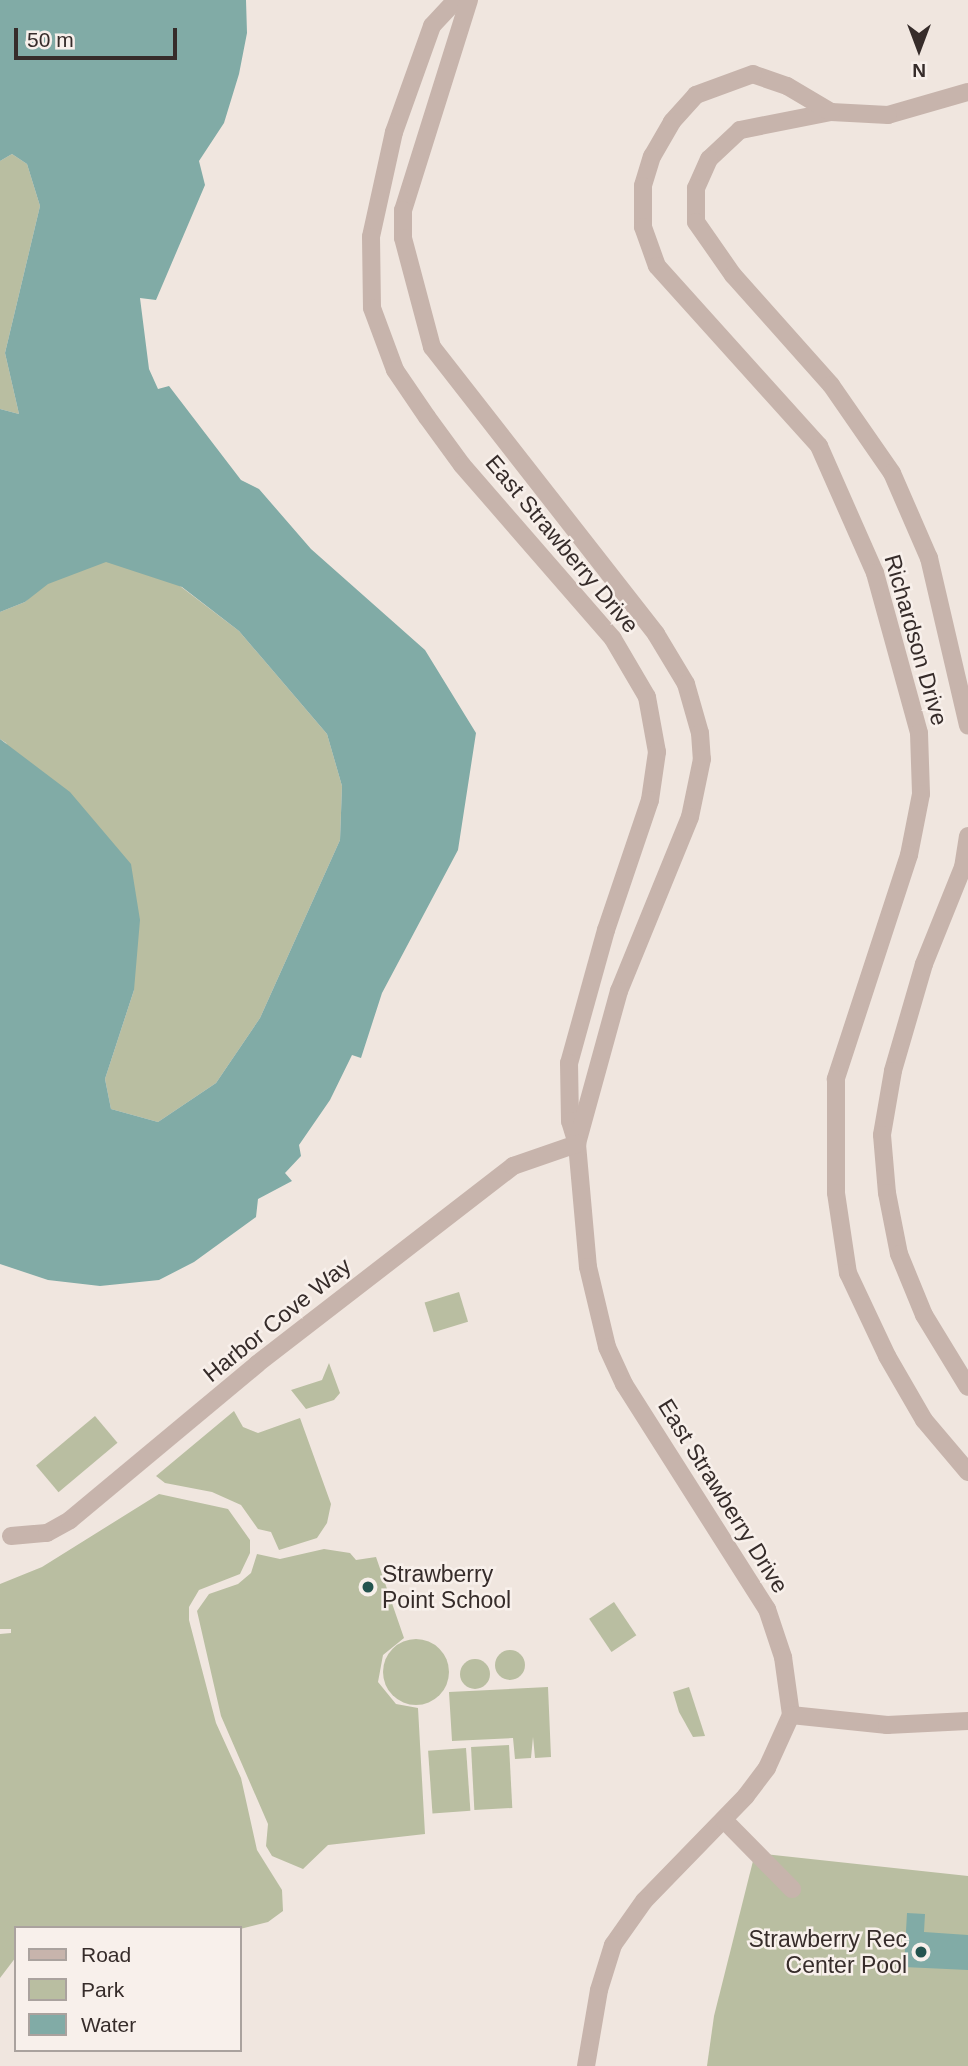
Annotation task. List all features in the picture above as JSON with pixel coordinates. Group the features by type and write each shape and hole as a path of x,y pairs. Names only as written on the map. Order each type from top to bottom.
{"street":[{"name":"East Strawberry Drive","path":"456,0 432,26 394,132 371,237 368,274 380,338 395,370 462,465 613,639 647,697 657,752 650,800 606,930 569,1063 570,1121 577,1144 588,1267 607,1347 638,1407 762,1600 783,1657 791,1715"},
{"name":"East Strawberry Drive","path":"469,0 403,210 403,239 432,347 656,635 686,684 700,733 702,759 690,817 619,991 577,1144"},
{"name":"Richardson Drive","path":"831,112 787,86 752,74 696,95 672,122 652,156 643,186 643,227 657,266 819,446 875,573 919,733 921,794 909,855 836,1079 836,1193 848,1273 887,1356 924,1420 968,1472"},
{"name":"Richardson Drive","path":"968,92 888,114 831,112 740,130 709,159 696,188 696,222 733,275 831,385 892,473 929,558 968,726"},
{"path":"968,836 963,867 924,964 897,1058 882,1135 887,1193 899,1254 924,1315 968,1387"},
{"name":"Harbor Cove Way","path":"11,1536 47,1533 70,1520 257,1364 513,1166 577,1144"},
{"path":"586,2066 599,1990 613,1945 644,1901 723,1820 767,1768 791,1715 887,1725 968,1721"},
{"path":"723,1820 792,1889"}],"green space":[{"path":"12,154 27,164 40,206 5,353 19,414 0,409 0,161"},
{"path":"104,528 239,631 327,734 342,786 340,840 260,1018 216,1083 158,1122 111,1109 105,1079 134,990 6,743 0,739 0,612 25,602"},
{"path":"459,1292 468,1322 434,1332 425,1303"},
{"path":"329,1363 340,1393 334,1400 306,1409 291,1390 322,1380"},
{"path":"234,1411 243,1427 258,1433 300,1418 331,1504 327,1523 317,1538 279,1550 271,1532 258,1529 241,1505 212,1492 165,1483 156,1476"},
{"path":"95,1416 117,1443 59,1492 36,1465"},
{"path":"159,1494 228,1509 250,1540 250,1553 240,1574 199,1590 189,1607 189,1620 216,1723 241,1778 257,1850 282,1890 283,1911 268,1922 242,1928 242,1926 14,1926 14,1960 0,1978 0,1634 11,1633 11,1629 0,1629 0,1584 42,1567"},
{"path":"324,1549 350,1553 356,1560 376,1557 404,1638 383,1655 378,1682 396,1704 418,1708 425,1834 328,1845 303,1869 272,1856 266,1846 268,1824 221,1716 197,1611 209,1594 238,1584 251,1573 257,1554 280,1559"},
{"path":"614,1602 636,1635 611,1652 589,1619"},
{"path":"416,1639 439,1649 449,1672 439,1695 416,1705 393,1695 383,1672 393,1649"},
{"path":"510,1650 516,1651 524,1659 524,1671 516,1679 510,1680 504,1679 496,1671 495,1665 496,1659 504,1651"},
{"path":"475,1659 481,1660 489,1668 489,1680 481,1688 475,1689 469,1688 461,1680 460,1674 461,1668 469,1660"},
{"path":"548,1687 551,1757 535,1758 533,1737 531,1758 515,1759 513,1738 452,1741 449,1692"},
{"path":"689,1687 705,1736 693,1737 679,1712 673,1692"},
{"path":"509,1745 512,1808 474,1810 471,1747"},
{"path":"466,1748 470,1811 432,1813 428,1751"},
{"path":"755,1853 968,1876 968,2066 707,2066 714,2016"}],"water":[{"path":"0,0 246,0 247,33 239,74 224,123 199,161 205,185 156,300 140,298 149,369 158,389 169,386 241,480 259,489 311,549 425,650 476,733 458,850 382,993 361,1058 352,1055 330,1100 299,1145 301,1156 285,1173 292,1181 258,1199 256,1217 194,1262 159,1280 100,1286 48,1280 0,1264 0,739 70,792 131,864 140,920 134,990 105,1079 111,1109 158,1122 216,1083 260,1018 340,840 342,786 327,734 239,631 182,587 106,562 48,584 25,602 0,612 0,409 19,414 5,353 40,206 27,164 12,154 0,161"},
{"path":"907,1913 925,1914 924,1932 968,1935 968,1970 904,1967"}],"place":[{"name":"Strawberry Point School","path":"368,1587"},
{"name":"Strawberry Rec Center Pool","path":"921,1952"}]}
